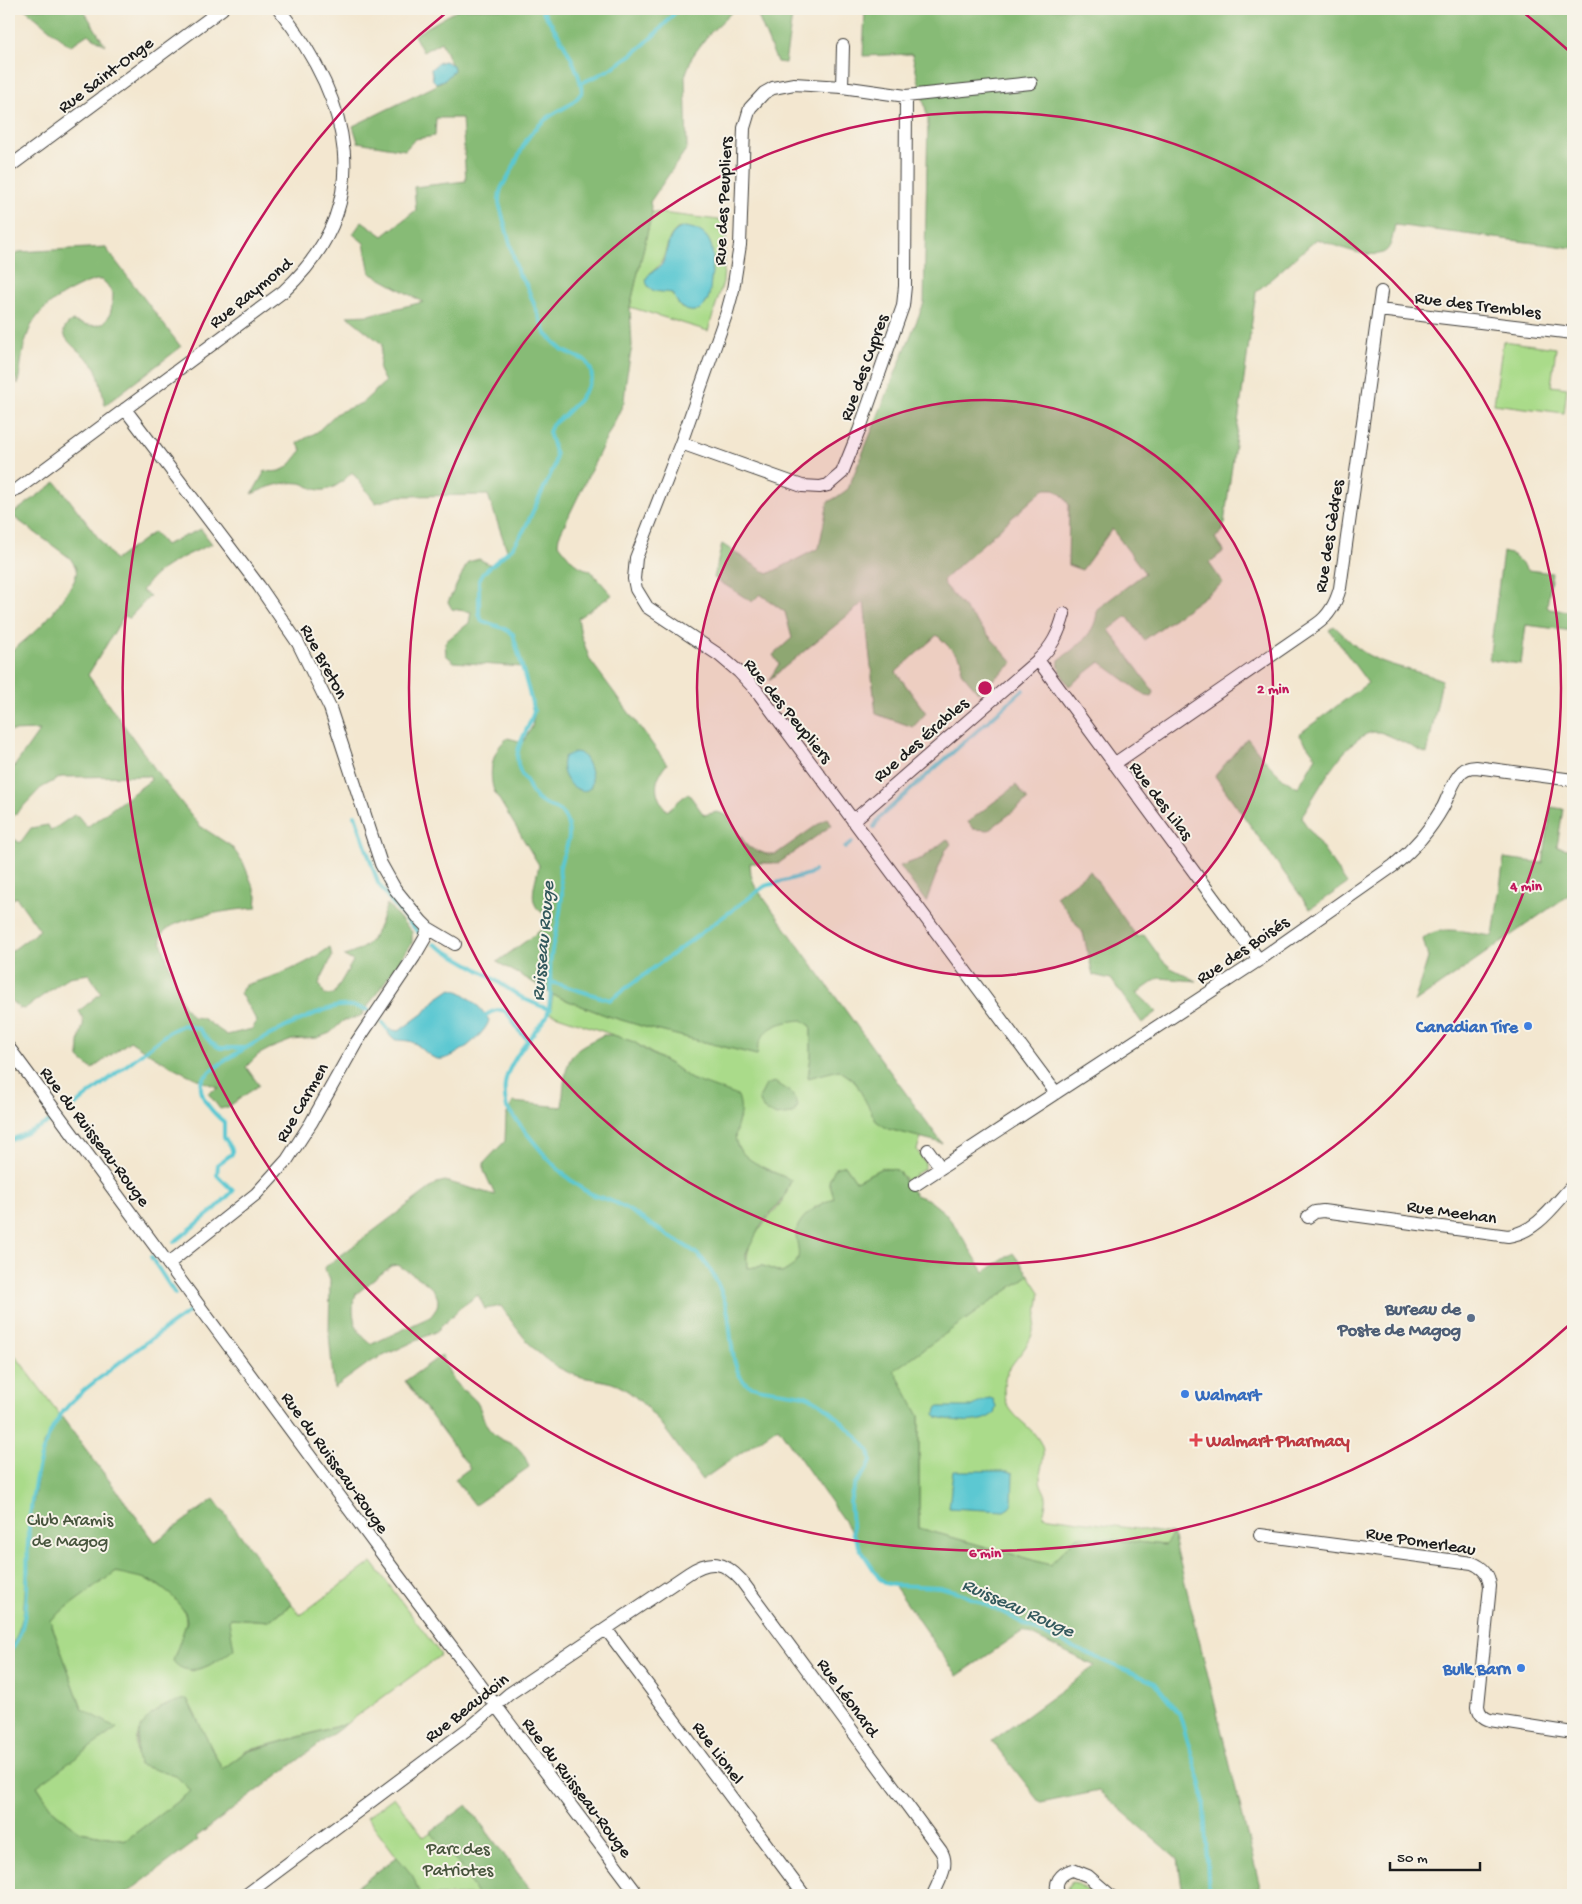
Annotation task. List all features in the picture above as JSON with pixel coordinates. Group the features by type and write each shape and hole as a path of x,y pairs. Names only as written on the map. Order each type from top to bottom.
{"street":[{"name":"Rue Saint-Onge","path":"9,167 222,9"},
{"name":"Rue Raymond","path":"9,492 19,488 284,291 311,262 331,229 340,201 345,173 342,134 332,97 320,72 306,47 279,9"},
{"path":"843,46 842,87 906,96 1031,83"},
{"name":"Rue des Peupliers","path":"842,87 782,85 764,93 750,108 744,128 740,245 733,290 681,443 636,558 634,573 636,589 648,607 719,655 748,681 1056,1093"},
{"name":"Rue des Cypres","path":"681,443 802,486 820,487 828,484 842,473 859,431 903,306 906,286 906,96"},
{"name":"Rue des Cèdres","path":"1114,764 1324,619 1334,604 1340,588 1381,292"},
{"name":"Rue des Trembles","path":"1379,310 1573,333"},
{"name":"Rue Breton","path":"125,409 259,586 298,644 321,686 333,715 381,864 396,889 428,928 455,944"},
{"name":"Rue des Érables","path":"853,821 1038,660 1057,636 1064,614"},
{"name":"Rue des Lilas","path":"1038,660 1259,960"},
{"name":"Rue des Boisés","path":"915,1185 1259,960 1380,876 1405,856 1426,833 1442,809 1458,775 1466,768 1476,767 1573,780"},
{"name":"Rue Carmen","path":"168,1264 256,1194 287,1160 311,1123 356,1043 414,957 425,938 428,928"},
{"name":"Rue du Ruisseau-Rouge","path":"9,1048 495,1705 638,1895"},
{"path":"928,1150 941,1168"},
{"name":"Rue Meehan","path":"1308,1216 1315,1212 1323,1211 1508,1236 1522,1233 1534,1226 1573,1185"},
{"name":"Rue Pomerleau","path":"1260,1535 1472,1563 1480,1567 1488,1575 1490,1586 1478,1706 1480,1712 1484,1718 1490,1720 1573,1733"},
{"name":"Rue Beaudoin","path":"246,1895 466,1730 517,1688 696,1568 718,1564"},
{"name":"Rue Léonard","path":"718,1564 730,1569 740,1580 938,1847 944,1858 945,1868 934,1895"},
{"name":"Rue Lionel","path":"606,1628 804,1895"},
{"path":"1059,1895 1056,1887 1060,1877 1073,1870 1088,1876 1110,1895"}],"green space":[{"path":"25,9 83,9 105,45 88,34 70,46"},
{"path":"459,9 735,9 708,35 692,57 685,76 687,148 650,202 652,212 630,307 632,346 624,402 559,536 558,543 576,563 590,570 612,595 578,618 581,635 590,660 667,764 659,776 656,787 659,799 667,811 688,793 704,815 717,812 726,815 748,847 766,854 776,854 827,818 832,825 779,863 750,863 751,875 755,886 942,1143 888,1129 876,1121 855,1081 839,1070 808,1078 811,1056 811,1026 802,1020 771,1028 762,1038 757,1055 648,1028 605,1015 553,995 497,962 548,925 545,914 535,905 534,899 533,892 539,865 494,791 491,777 493,762 498,748 508,738 523,742 532,727 534,716 522,667 454,662 446,655 445,642 469,623 471,612 452,609 448,602 468,562 479,559 493,566 508,553 488,495 400,496 376,503 352,472 340,483 325,490 315,489 300,483 287,483 269,487 252,494 265,471 283,470 290,464 302,450 297,443 317,432 337,413 362,403 385,382 379,370 382,344 347,316 369,315 423,302 370,273 364,243 353,234 362,221 383,236 416,210 414,187 466,181 462,118 436,118 435,136 415,139 405,150 358,142 353,126 435,86 436,83 441,82 454,70 441,42 423,52 414,35"},
{"path":"755,9 1573,9 1573,248 1395,225 1390,246 1380,254 1352,251 1317,239 1256,292 1223,531 1215,538 1224,551 1209,563 1223,583 1144,640 1127,616 1109,630 1154,692 1152,697 1146,696 1100,662 1069,686 1061,673 1059,660 1085,639 1094,626 1097,609 1145,573 1112,529 1082,570 1068,565 1069,505 1063,496 1054,489 1044,489 943,580 944,585 1013,663 978,692 961,672 962,660 937,635 896,672 926,713 913,727 876,714 864,602 769,680 779,664 773,655 792,638 785,612 760,594 752,602 714,578 722,544 768,574 819,548 828,502 848,489 924,303 928,119 912,54 863,56 865,10 793,10 785,63 777,62"},
{"path":"652,212 727,221 723,282 708,331 630,307","holes":["679,228 709,295 705,305 697,310 681,308 672,293 668,292 650,273 661,262 670,238"]},
{"path":"105,247 181,347 105,405 95,367 71,344 64,332 66,326 73,321 98,325 107,319 110,313 113,294 103,281 94,281 82,285 58,298 38,316 27,337 18,384 9,363 9,260 19,252"},
{"path":"1503,341 1556,348 1551,386 1567,388 1564,413 1494,404"},
{"path":"56,482 115,560 154,532 165,545 201,529 212,544 173,563 155,575 142,591 150,596 129,618 124,616 88,675 160,776 200,826 231,846 243,862 257,896 256,908 220,912 191,919 168,928 162,934 162,945 183,1005 192,1017 202,1018 227,1035 252,1029 257,1021 240,993 245,985 289,970 310,960 330,947 332,957 319,983 325,995 334,994 353,961 344,956 369,943 377,930 387,904 412,932 412,943 361,1016 343,1021 330,1033 317,1038 292,1040 258,1055 246,1067 259,1085 228,1107 220,1109 208,1093 219,1088 173,1067 130,1041 92,1069 79,1058 79,1042 83,1022 79,1011 101,993 89,974 69,977 24,1009 19,1008 9,999 9,953 40,930 16,897 9,902 9,835 20,843 31,828 48,825 51,831 74,815 78,816 87,827 151,780 149,776 61,777 41,788 9,821 9,774 40,730 9,731 9,653 33,634 53,612 72,585 76,573 75,566 70,558 11,515"},
{"path":"1503,552 1513,555 1528,570 1552,573 1547,606 1549,609 1573,612 1573,631 1526,625 1521,664 1489,660"},
{"path":"1334,626 1357,648 1374,658 1442,680 1427,754 1382,733 1367,734 1345,751 1325,778 1303,814 1302,819 1347,884 1310,909 1215,776 1247,738 1276,772 1298,788 1316,757 1299,734 1368,683 1329,630"},
{"path":"1016,785 1028,800 989,830 973,829 968,822"},
{"path":"1551,807 1563,809 1557,847 1573,850 1573,892 1414,1003 1428,958 1423,939 1438,931 1447,930 1493,936 1504,858 1543,863"},
{"path":"947,839 951,844 945,851 926,902 900,866 923,858"},
{"path":"1090,871 1137,937 1144,935 1162,960 1171,968 1197,981 1159,978 1137,993 1157,1012 1142,1023 1111,979 1093,975 1083,933 1056,896"},
{"path":"553,995 605,1015 648,1028 757,1055 758,1043 770,1028 789,1021 802,1019 811,1026 811,1056 808,1077 839,1070 855,1081 866,1100 888,1129 921,1137 917,1150 925,1163 925,1168 907,1181 897,1170 882,1168 856,1181 845,1165 829,1182 834,1198 815,1207 800,1255 794,1266 782,1273 763,1266 747,1268 749,1247 753,1238 784,1198 791,1180 765,1169 742,1152 737,1145 735,1136 740,1117 706,1086 691,1079 634,1042 549,1013"},
{"path":"603,1035 613,1035 634,1042 691,1079 738,1096 740,1109 736,1140 739,1149 764,1168 791,1180 784,1197 761,1225 746,1254 747,1268 763,1266 782,1273 797,1261 796,1231 798,1225 811,1211 834,1198 829,1181 835,1168 845,1165 856,1181 882,1168 897,1170 915,1195 929,1200 944,1212 956,1227 984,1272 1013,1253 1029,1275 894,1370 919,1416 919,1528 1050,1565 1077,1536 1165,1545 1173,1534 1262,1895 1183,1895 1178,1859 1099,1791 1041,1803 992,1741 1095,1666 1023,1631 957,1676 894,1585 885,1583 879,1578 853,1534 778,1427 702,1480 656,1418 634,1396 617,1385 575,1375 551,1363 532,1347 501,1306 485,1309 478,1295 460,1308 437,1331 370,1362 334,1388 329,1334 330,1279 324,1268 437,1183 445,1181 495,1195 484,1171 484,1163 505,1141 506,1116 513,1102 562,1107 565,1075 570,1060 579,1048","holes":["398,1265 430,1286 438,1300 436,1308 430,1317 372,1344 361,1334 355,1322 353,1308 356,1294 391,1266"]},
{"path":"774,1082 792,1094 798,1106 793,1114 776,1116 763,1109 759,1098 766,1085"},
{"path":"1029,1275 1040,1292 1036,1320 1028,1344 1007,1374 1004,1390 1005,1399 1013,1413 1035,1435 1042,1447 1043,1456 1040,1479 1046,1499 1043,1516 1173,1534 1165,1545 1077,1536 1050,1565 919,1528 919,1416 893,1370"},
{"name":"Club Aramis de Magog","path":"9,1347 155,1542 146,1579 165,1590 177,1600 185,1613 186,1624 173,1661 192,1671 207,1666 223,1657 229,1620 231,1618 268,1621 292,1605 300,1615 372,1562 441,1655 346,1724 246,1751 222,1770 187,1699 141,1730 136,1740 136,1747 139,1764 176,1776 192,1791 126,1840 80,1832 53,1810 37,1786 82,1709 50,1621 9,1651"},
{"path":"442,1355 455,1383 476,1401 489,1429 500,1439 516,1446 525,1457 529,1467 475,1505 455,1479 470,1468 405,1381"},
{"name":"Club Aramis de Magog","path":"61,1416 155,1542 214,1499 292,1605 268,1621 231,1618 229,1621 234,1649 212,1664 195,1670 187,1670 173,1661 187,1621 185,1612 173,1597 158,1585 146,1579 115,1572 50,1620 82,1709 117,1728 37,1786 53,1810 80,1832 126,1840 191,1791 176,1776 139,1765 138,1740 146,1720 163,1707 174,1702 187,1699 222,1769 246,1752 346,1724 196,1837 198,1840 124,1895 9,1895 9,1648 16,1638 23,1616 30,1523 43,1444"},
{"name":"Parc des Patriotes","path":"394,1797 424,1837 467,1805 534,1895 346,1895 397,1857 367,1817"},
{"path":"467,1805 534,1895 477,1895 463,1869 430,1832"},
{"path":"397,1857 413,1876 420,1895 346,1895"},
{"path":"1072,1882 1077,1883 1093,1895 1070,1895 1067,1888"}],"water":[{"path":"444,61 453,65 454,70 446,79 436,83 433,80 431,69"},
{"path":"685,227 703,233 708,239 713,253 710,292 706,303 695,311 689,311 681,307 672,293 658,292 651,289 646,280 662,264 674,232"},
{"path":"575,752 580,753 584,757 591,773 592,783 589,789 583,791 570,784 565,777 564,757"},
{"path":"451,989 457,990 468,997 489,1020 487,1026 468,1046 452,1056 438,1059 412,1042 397,1040 391,1037 387,1029 399,1031 425,1012 435,1000"},
{"path":"989,1398 993,1399 996,1406 994,1413 982,1420 959,1421 937,1417 935,1414 936,1409 939,1407 971,1407"},
{"path":"953,1471 1008,1471 1013,1473 1012,1504 1004,1511 949,1508"}],"waterway":[{"name":"Ruisseau Rouge","path":"541,9 572,60 582,92 574,101 550,116 532,133 501,188 499,203 518,273 526,284 546,334 562,350 586,361 591,370 592,378 579,400 552,425 549,432 556,455 554,467 524,530 513,547 483,573 479,580 479,614 482,621 503,628 513,634 534,710 517,755 520,771 536,798 563,814 569,829 560,869 562,900 551,956 549,1007 547,1016 522,1048 507,1076 505,1084 507,1108 542,1152 573,1182 588,1192 616,1203 630,1211 692,1250 704,1261 715,1278 723,1297 729,1317 734,1360 741,1378 747,1384 758,1388 800,1394 814,1400 837,1417 864,1444 869,1451 871,1460 868,1468 855,1484 852,1493 850,1503 853,1534 879,1578 885,1583 894,1585 939,1587 955,1591 1000,1611 1047,1636 1155,1683 1179,1713 1203,1791 1209,1895"},
{"path":"581,83 609,70 646,43 678,9"},
{"path":"874,827 880,817 1023,690"},
{"path":"355,815 378,883 392,903 418,932"},
{"path":"845,848 852,842"},
{"path":"551,982 610,1000 765,886 814,871"},
{"path":"434,944 486,974 524,999 550,1010"},
{"path":"174,1242 214,1210 233,1191 217,1175 218,1164 232,1154 232,1149 224,1137 224,1122 212,1110 202,1095 201,1084 206,1075 237,1053 281,1029 319,1012 345,1006 368,1010"},
{"path":"486,1015 502,1010 529,1040"},
{"path":"383,1023 387,1029"},
{"path":"73,1107 169,1032 183,1025 199,1029 211,1043 220,1048 245,1048"},
{"path":"9,1141 52,1121"},
{"path":"151,1257 175,1294"},
{"path":"9,1652 16,1642 25,1615 29,1528 33,1494 40,1460 52,1429 64,1410 84,1390 189,1312"}],"place":[{"name":"Canadian Tire","path":"1528,1026"},
{"name":"Bureau de Poste de Magog","path":"1471,1318"},
{"name":"Walmart","path":"1185,1394"},
{"name":"Walmart Pharmacy","path":"1196,1440"},
{"name":"Bulk Barn","path":"1521,1668"}]}
